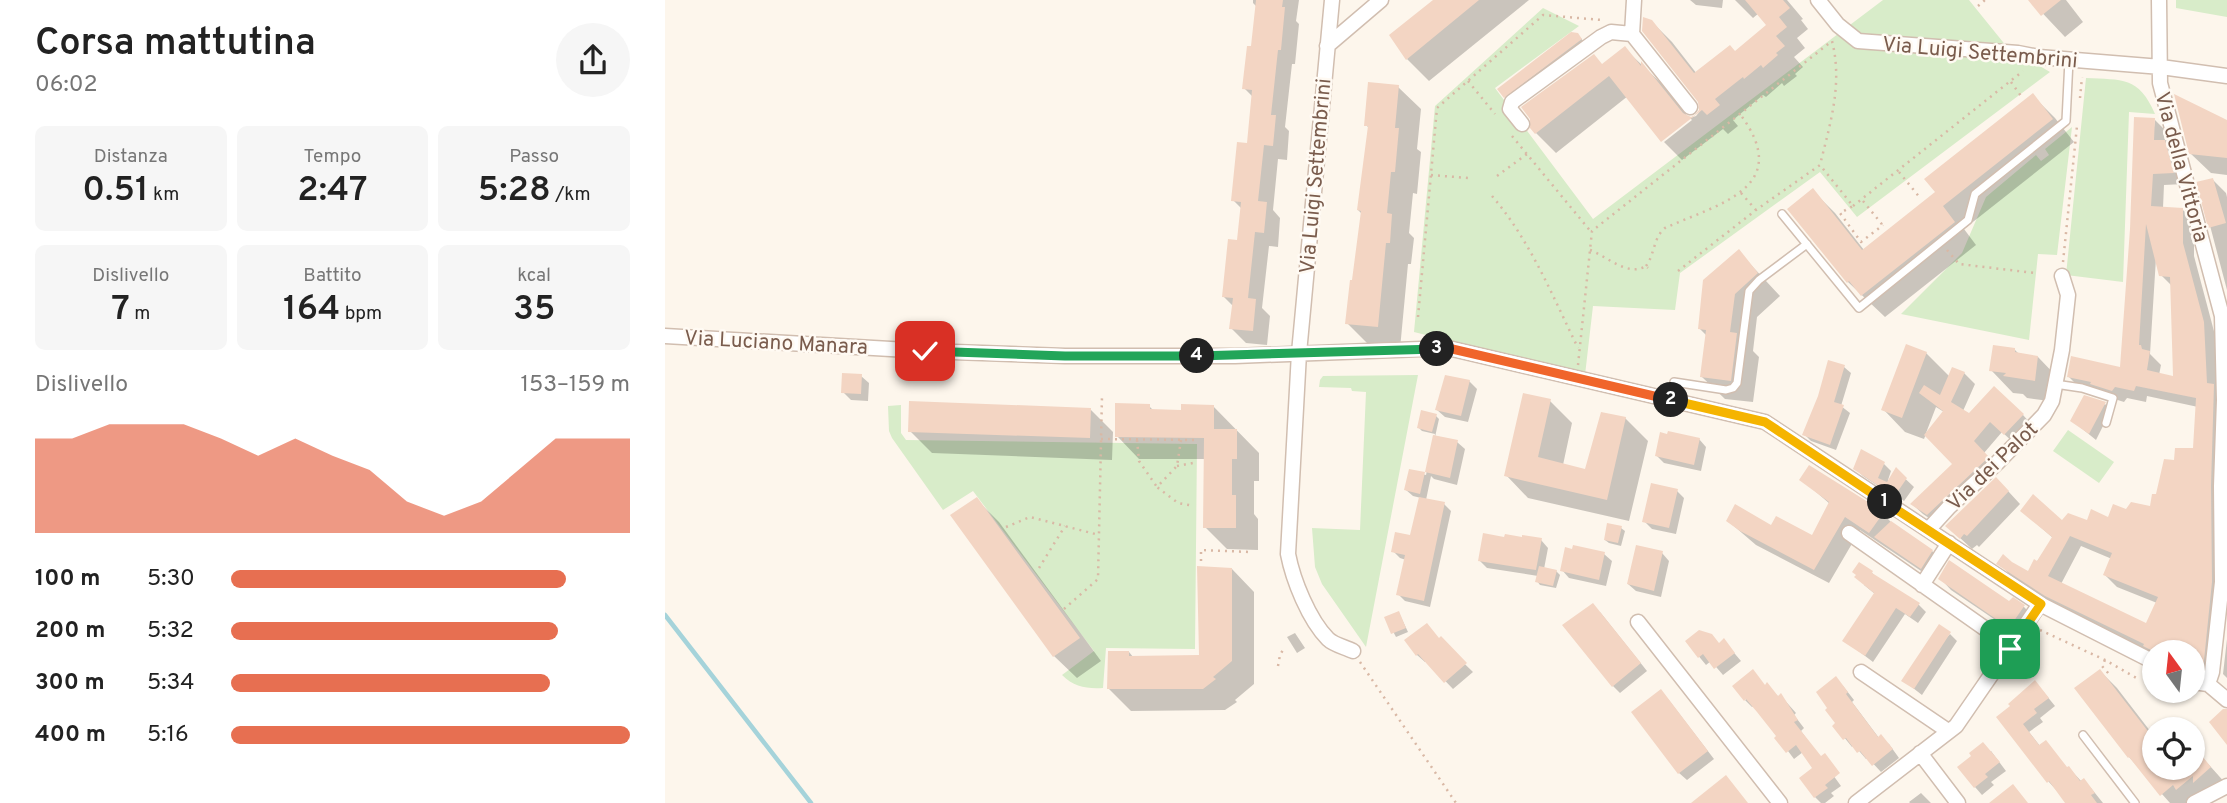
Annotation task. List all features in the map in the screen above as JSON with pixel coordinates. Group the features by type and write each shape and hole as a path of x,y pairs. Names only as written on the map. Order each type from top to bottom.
{"street":[{"name":"Via Luigi Settembrini","path":"1332,0 1299,353 1288,554 1296,586 1317,625 1329,641 1353,651"},
{"path":"1327,46 1381,0"},
{"path":"1634,0 1632,34 1690,107"},
{"name":"Via Luigi Settembrini","path":"1818,0 1838,25 1858,41 2018,53 2227,76"},
{"name":"Via della Vittoria","path":"2159,0 2160,83 2223,316 2222,582 2212,672 2208,684"},
{"path":"1522,124 1510,108 1512,102 1601,37 1611,32 1632,34"},
{"name":"Via dei Palot","path":"1928,530 2044,415 2052,401 2062,349 2068,295 2062,276"},
{"name":"Via Luciano Manara","path":"665,336 1065,356 1235,356 1448,348 1765,422 2041,604 2142,656"},
{"path":"1849,533 1997,637"},
{"path":"1922,585 1948,544"},
{"path":"1856,803 1956,726 2041,604"},
{"path":"1638,622 1780,803"},
{"path":"1861,672 1948,732"},
{"path":"2205,684 2227,700"},
{"path":"1920,753 1958,803"},
{"path":"2195,803 2227,786"}],"lane":[{"path":"1782,214 1859,308 1968,220 1975,194 2066,121 2069,59"},
{"path":"1674,382 1726,390 1733,388 1737,383 1749,291 1807,244"},
{"path":"2055,384 2082,388 2113,398 2106,423"},
{"path":"2083,735 2135,803"}],"path":[{"path":"1979,6 1985,0"},
{"path":"1418,317 1437,107 1543,15 1606,20"},
{"path":"1576,378 1592,231 1832,41 1836,57 1837,92 1820,165"},
{"path":"1853,206 2039,57"},
{"path":"2080,101 2084,61"},
{"path":"1468,81 1502,123"},
{"path":"2011,82 2021,96"},
{"path":"1590,250 1629,270 1647,267 1658,234 1665,228 1735,198 1750,185 1758,169 1759,156 1753,134 1740,114"},
{"path":"2062,276 2078,114"},
{"path":"1510,134 1592,233"},
{"path":"1497,176 1527,154"},
{"path":"1899,171 1921,199"},
{"path":"1431,175 1468,178"},
{"path":"1741,193 1756,210"},
{"path":"1492,197 1506,212 1539,269 1579,351"},
{"path":"1862,201 1885,228"},
{"path":"1941,243 1959,264 2035,273"},
{"path":"1064,609 1098,579 1102,396"},
{"path":"1101,439 1196,440"},
{"path":"1137,439 1139,461 1157,487 1178,503 1194,506"},
{"path":"1157,487 1177,466 1181,440"},
{"path":"1177,466 1193,463"},
{"path":"1006,527 1030,517 1099,535"},
{"path":"1039,568 1065,526"},
{"path":"1201,561 1201,550 1249,552"},
{"path":"2027,624 2105,660 2140,680"},
{"path":"1278,666 1280,654 1284,649"},
{"path":"1353,651 1456,803"},
{"path":"2105,660 2102,666 2109,674 2106,676"}],"green space":[{"path":"1883,0 1969,0 2007,47 2050,72 1857,217 1820,172 1680,273 1675,310 1593,306 1585,375 1414,332 1435,106 1543,8 1579,26 1495,88 1593,219"},
{"path":"2176,0 2227,0 2227,17 2176,8"},
{"path":"2086,78 2119,80 2136,86 2155,114 2129,112 2123,282 2066,275"},
{"path":"2072,127 2057,255 2038,254 2029,340 1901,314 1962,253 1986,197 2036,155 2041,161 2049,155 2045,149"},
{"path":"1418,375 1366,647 1322,584 1315,567 1312,528 1360,530 1366,392 1352,391 1351,388 1319,387 1320,380 1323,376"},
{"path":"901,405 901,433 906,440 1197,444 1195,649 1106,648 1103,688 1081,686 1062,675 1094,651 973,491 943,510 889,431 888,406"},
{"path":"2068,430 2114,462 2099,483 2053,451"}],"building":[{"path":"1256,0 1283,0 1282,7 1285,7 1271,115 1276,115 1273,146 1264,145 1258,201 1267,202 1264,233 1255,232 1248,298 1256,299 1253,331 1229,329 1233,298 1222,297 1228,239 1237,240 1241,202 1231,201 1237,142 1247,143 1252,90 1242,89 1247,46 1251,46"},
{"path":"1433,0 1479,0 1406,60 1389,35"},
{"path":"1745,0 1783,0 1790,8 1779,17 1787,27 1776,36 1785,46 1763,68 1761,65 1715,99 1720,105 1707,115 1702,110 1661,142 1609,76 1535,134 1530,128 1530,119 1521,107 1594,54 1602,64 1625,46 1641,66 1641,61 1683,113 1691,117 1695,115 1699,110 1698,102 1642,31 1643,17 1652,20 1694,73 1730,45 1735,51 1766,25"},
{"path":"2028,0 2061,0 2041,16"},
{"path":"1571,32 1578,33 1582,39 1504,98 1497,89"},
{"path":"1368,82 1399,85 1395,172 1391,172 1387,213 1392,214 1390,243 1386,243 1378,327 1345,324 1361,211 1357,210 1368,126 1364,126"},
{"path":"2033,93 2053,119 1943,206 1955,222 1861,296 1849,281 1847,283 1787,209 1813,188 1862,250 1935,192 1924,179"},
{"path":"2174,94 2227,120 2227,158 2189,154"},
{"path":"2134,117 2155,118 2154,140 2165,140 2174,173 2153,174 2151,206 2183,208 2183,243 2204,322 2207,383 2214,384 2212,582 2205,650 2205,640 2142,640 2142,643 2045,596 1996,564 2003,554 2028,571 2052,537 2020,511 2033,494 2062,520 2068,513 2087,520 2091,509 2108,517 2113,504 2126,509 2131,502 2150,506 2152,494 2156,494 2164,459 2174,460 2175,448 2193,448 2196,398 2136,386 2134,391 2115,387 2112,391 2090,384 2091,382 2067,377 2071,356 2120,367 2130,229","holes":["2146,224 2159,276 2170,277 2173,376 2147,370 2150,351 2139,345","2070,536 2112,553 2103,575 2158,597 2146,623 2048,576"]},
{"path":"2213,178 2226,223 2208,228 2196,182"},
{"path":"1739,249 1758,273 1735,294 1730,332 1737,333 1731,381 1700,377 1706,330 1698,329 1703,280"},
{"path":"1906,344 1927,352 1902,418 1881,410"},
{"path":"1993,345 2015,348 2015,352 2038,356 2035,381 1989,371"},
{"path":"1828,360 1845,365 1834,402 1844,405 1830,445 1802,435 1818,396"},
{"path":"1952,367 1965,372 1951,402 1969,413 1994,386 2024,414 2004,435 1990,422 1974,441 1989,457 1927,515 1910,504 1952,464 1924,435 1943,411 1919,393 1924,385 1940,395"},
{"path":"842,373 862,374 861,394 841,393"},
{"path":"1445,375 1470,380 1461,416 1435,410"},
{"path":"1523,393 1551,399 1538,457 1585,469 1601,412 1626,417 1607,500 1504,476"},
{"path":"2084,395 2106,402 2089,434 2070,421"},
{"path":"909,401 1091,408 1090,438 908,432"},
{"path":"1115,403 1150,404 1150,409 1181,410 1181,404 1214,405 1214,429 1237,429 1237,459 1232,459 1236,528 1203,528 1204,438 1115,437"},
{"path":"1421,410 1437,414 1432,432 1417,428"},
{"path":"1668,431 1700,438 1694,465 1655,456 1660,432 1667,434"},
{"path":"1433,435 1458,440 1450,478 1425,472"},
{"path":"1861,449 1885,462 1878,478 1887,482 1896,467 1907,478 1896,494 1891,494 1853,469"},
{"path":"1809,465 1884,512 1869,533 1845,517 1814,570 1726,521 1735,504 1771,525 1776,516 1812,535 1829,502 1799,480"},
{"path":"1409,469 1425,472 1420,494 1404,490"},
{"path":"1996,477 2009,491 1967,536 1964,534 1960,539 1945,526"},
{"path":"1651,483 1678,489 1669,528 1642,522"},
{"path":"977,497 1080,638 1053,657 950,515"},
{"path":"1419,497 1445,502 1424,601 1396,595 1405,555 1391,552 1395,532 1410,535"},
{"path":"1891,521 1933,550 1921,569 1874,537"},
{"path":"1607,523 1622,526 1618,543 1604,540"},
{"path":"1483,533 1504,537 1505,534 1542,538 1536,570 1478,561"},
{"path":"1573,545 1605,552 1599,580 1560,571 1565,547 1572,549"},
{"path":"1636,545 1663,551 1654,591 1627,584"},
{"path":"1949,560 2009,601 2013,597 2025,605 2009,628 1938,579"},
{"path":"1859,562 1920,603 1910,617 1896,608 1865,656 1842,641 1874,593 1854,577 1856,575 1852,572"},
{"path":"1197,566 1232,568 1232,661 1203,689 1107,689 1108,651 1129,651 1129,656 1199,655"},
{"path":"1539,566 1557,570 1553,586 1535,582"},
{"path":"1593,603 1641,663 1612,687 1562,625"},
{"path":"1399,611 1406,628 1391,634 1384,617"},
{"path":"1427,623 1439,638 1441,636 1467,663 1444,683 1418,654 1416,656 1404,640"},
{"path":"1939,624 1951,632 1914,689 1901,681"},
{"path":"1699,630 1712,634 1719,643 1724,638 1735,653 1714,669 1703,654 1698,658 1685,641"},
{"path":"1753,669 1765,685 1767,682 1778,696 1781,693 1798,720 1794,722 1821,756 1825,753 1840,773 1825,785 1828,788 1814,798 1799,778 1812,768 1796,745 1786,753 1757,712 1732,686"},
{"path":"2100,669 2142,723 2142,773 2128,758 2074,688"},
{"path":"1836,676 1878,737 1881,734 1893,749 1872,766 1860,751 1857,753 1846,738 1843,740 1832,726 1835,723 1816,692"},
{"path":"2035,680 2049,698 2034,709 2037,713 2023,724 2039,745 2046,740 2080,781 2084,778 2095,793 2091,795 2097,803 2065,803 1996,717"},
{"path":"1661,689 1708,751 1678,774 1631,712"},
{"path":"2223,709 2227,709 2227,745 2209,722"},
{"path":"1983,742 2000,762 1985,774 1988,777 1974,788 1957,767"},
{"path":"2205,760 2211,767 2205,772"},
{"path":"1726,775 1748,803 1691,803"},
{"path":"2147,780 2188,780 2176,790 2173,785 2160,796"},
{"path":"2013,784 2028,803 1989,803"}],"waterway":[{"path":"665,615 811,803"}],"route":[{"path":"925,351 1065,356 1235,356 1448,348 1765,422 2041,604 2010,649"}]}
